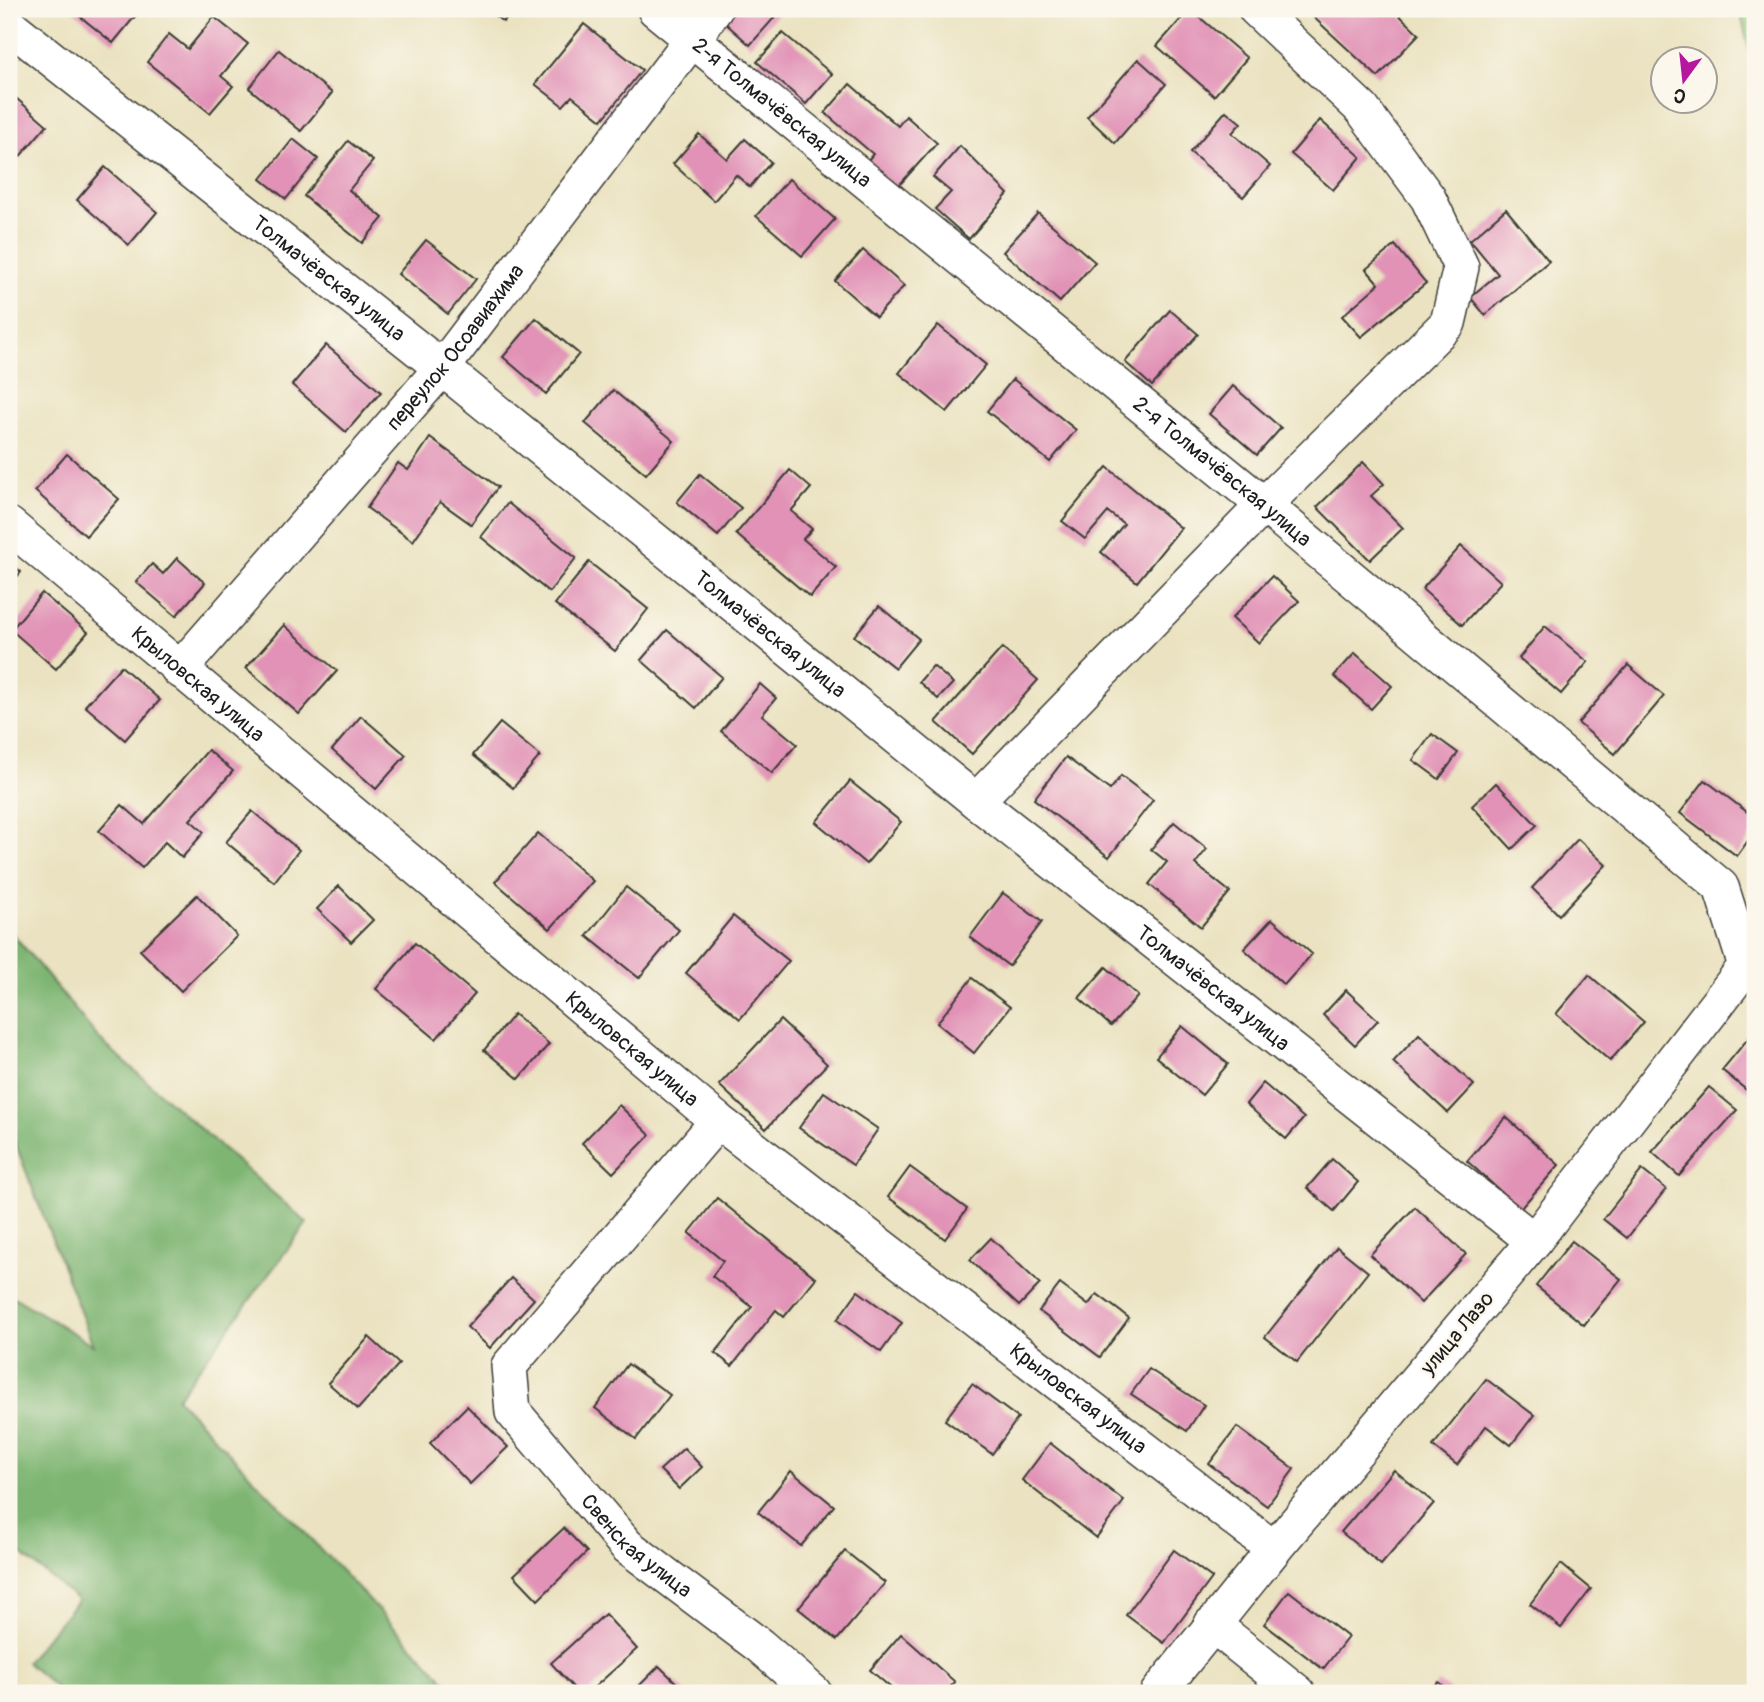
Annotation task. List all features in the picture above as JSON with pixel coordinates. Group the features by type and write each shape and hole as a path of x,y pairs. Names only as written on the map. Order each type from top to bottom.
{"street":[{"name":"2-я Толмачёвская улица","path":"655,9 1264,505 1721,887 1746,966"},
{"name":"переулок Осоавиахима","path":"179,670 442,368 715,9"},
{"path":"976,801 1264,505 1448,323 1461,267 1428,198 1362,109 1255,9"},
{"name":"Толмачёвская улица","path":"9,25 442,368 976,801 1534,1241"},
{"name":"Крыловская улица","path":"9,526 718,1121 1274,1549"},
{"name":"улица Лазо","path":"1158,1693 1274,1549 1534,1241 1746,966"},
{"name":"Свенская улица","path":"718,1121 509,1366 513,1412 627,1546 761,1646 814,1693"},
{"path":"1212,1624 1298,1693"}],"green space":[{"path":"1740,9 1755,9 1755,77"},
{"path":"9,929 100,1040 307,1223 177,1398 457,1693 62,1693 26,1662 78,1600 9,1544 9,1294 93,1345 9,1127"}],"building":[{"path":"71,9 141,9 113,43"},
{"path":"486,9 514,9 503,22"},
{"path":"735,9 782,9 750,45 724,22"},
{"path":"1190,9 1247,58 1214,96 1157,46"},
{"path":"1315,9 1393,9 1419,34 1378,77 1310,14"},
{"path":"214,17 248,44 221,76 233,86 210,113 147,62 169,34 188,49"},
{"path":"584,24 642,70 602,120 572,96 563,106 535,84"},
{"path":"783,33 832,74 806,104 757,62"},
{"path":"279,50 332,93 301,131 249,88"},
{"path":"1138,59 1166,84 1115,143 1087,117"},
{"path":"850,84 898,126 906,116 937,143 893,192 863,166 873,154 825,113"},
{"path":"9,92 47,125 16,161 9,155"},
{"path":"1226,111 1241,123 1232,133 1270,166 1243,197 1190,152"},
{"path":"1320,120 1361,157 1333,190 1291,154"},
{"path":"699,134 727,159 745,139 771,162 750,187 736,175 714,201 673,164"},
{"path":"293,139 318,159 286,199 261,179"},
{"path":"348,141 373,161 349,190 383,218 362,243 304,196"},
{"path":"960,146 1008,194 969,239 935,209 951,192 933,177"},
{"path":"105,167 157,212 129,245 77,200"},
{"path":"789,179 835,219 802,256 756,216"},
{"path":"1506,209 1549,261 1485,315 1470,297 1498,274 1470,240"},
{"path":"1038,213 1095,262 1060,302 1003,252"},
{"path":"426,240 476,279 448,314 398,274"},
{"path":"1395,245 1426,283 1361,337 1342,316 1379,284 1366,269"},
{"path":"863,250 904,286 876,317 835,281"},
{"path":"1170,310 1198,334 1152,386 1125,362"},
{"path":"536,318 579,354 546,394 503,357"},
{"path":"938,325 986,365 947,412 899,373"},
{"path":"326,345 381,392 346,432 292,385"},
{"path":"1013,379 1076,430 1050,462 987,411"},
{"path":"1233,386 1281,428 1257,455 1209,414"},
{"path":"613,390 674,441 646,474 585,423"},
{"path":"430,438 498,487 471,524 440,502 413,541 367,508 398,463 408,470"},
{"path":"67,454 119,499 86,536 35,491"},
{"path":"1363,462 1384,484 1371,496 1403,528 1370,560 1317,507"},
{"path":"1107,467 1181,528 1137,582 1101,552 1124,524 1108,512 1085,539 1062,521"},
{"path":"790,470 811,488 791,511 812,529 803,539 836,567 810,597 736,534"},
{"path":"700,474 741,508 718,536 677,502"},
{"path":"508,503 576,558 549,592 481,537"},
{"path":"1461,546 1501,582 1462,625 1422,589"},
{"path":"177,558 205,583 176,616 136,582 152,564 163,574"},
{"path":"9,561 21,572 9,586"},
{"path":"589,562 648,609 615,651 555,604"},
{"path":"1272,576 1299,601 1259,643 1232,618"},
{"path":"42,593 88,632 56,669 11,630"},
{"path":"879,606 919,639 895,668 854,636"},
{"path":"284,625 337,671 299,714 246,668"},
{"path":"1545,626 1588,662 1561,694 1519,658"},
{"path":"667,630 722,677 696,708 641,660"},
{"path":"1002,648 1038,680 972,754 936,722"},
{"path":"1355,653 1392,686 1371,709 1334,676"},
{"path":"1628,665 1664,696 1615,754 1578,723"},
{"path":"121,666 160,700 125,740 85,706"},
{"path":"933,666 953,683 938,699 919,682"},
{"path":"760,684 776,698 762,715 797,744 772,773 721,731"},
{"path":"361,716 406,755 376,789 332,750"},
{"path":"500,723 540,756 513,788 473,755"},
{"path":"1432,734 1458,753 1439,779 1413,760"},
{"path":"208,750 233,771 190,820 204,832 182,858 165,842 142,868 99,831 122,805 144,824"},
{"path":"1066,757 1110,790 1121,776 1153,800 1109,857 1034,799"},
{"path":"1705,780 1755,818 1755,831 1737,856 1680,813"},
{"path":"850,781 901,822 866,864 816,822"},
{"path":"1496,783 1537,825 1512,849 1472,806"},
{"path":"252,811 299,850 274,882 226,842"},
{"path":"1174,822 1207,849 1195,864 1230,892 1201,927 1149,884 1167,862 1151,849"},
{"path":"538,833 593,881 550,929 495,882"},
{"path":"1578,839 1606,865 1559,915 1532,888"},
{"path":"339,886 373,920 351,942 317,909"},
{"path":"626,887 679,930 639,978 587,936"},
{"path":"1003,893 1042,922 1009,966 970,937"},
{"path":"197,895 237,936 181,991 140,950"},
{"path":"733,916 789,961 740,1019 686,973"},
{"path":"1272,919 1312,954 1284,985 1244,949"},
{"path":"415,943 475,994 436,1039 376,989"},
{"path":"1106,967 1138,996 1111,1026 1079,998"},
{"path":"1589,975 1644,1022 1610,1061 1556,1014"},
{"path":"972,978 1010,1007 974,1053 937,1023"},
{"path":"1346,990 1378,1020 1355,1045 1323,1015"},
{"path":"514,1014 549,1044 519,1079 484,1050"},
{"path":"780,1020 827,1064 766,1129 719,1085"},
{"path":"1182,1026 1228,1064 1202,1095 1156,1057"},
{"path":"1755,1030 1755,1087 1750,1093 1722,1070"},
{"path":"1419,1034 1474,1085 1448,1113 1393,1062"},
{"path":"1263,1083 1304,1118 1286,1139 1246,1104"},
{"path":"1709,1087 1737,1110 1679,1176 1652,1152"},
{"path":"824,1092 878,1129 853,1165 799,1128"},
{"path":"619,1105 650,1135 613,1173 582,1143"},
{"path":"1506,1117 1559,1165 1520,1209 1467,1161"},
{"path":"1332,1159 1358,1182 1334,1211 1307,1188"},
{"path":"910,1167 967,1209 945,1239 888,1197"},
{"path":"1642,1170 1666,1189 1627,1238 1603,1219"},
{"path":"717,1198 816,1278 784,1317 776,1310 732,1366 715,1353 752,1307 712,1276 723,1261 689,1233"},
{"path":"1415,1207 1466,1254 1421,1303 1370,1255"},
{"path":"991,1238 1040,1284 1019,1306 970,1260"},
{"path":"1572,1241 1621,1279 1584,1325 1536,1286"},
{"path":"1337,1247 1368,1272 1297,1362 1265,1337"},
{"path":"511,1278 534,1299 490,1348 467,1327"},
{"path":"1060,1284 1088,1305 1097,1294 1129,1318 1100,1357 1039,1311"},
{"path":"858,1291 902,1323 881,1352 837,1320"},
{"path":"369,1337 399,1364 358,1409 328,1383"},
{"path":"628,1364 670,1395 636,1439 595,1408"},
{"path":"1149,1369 1204,1405 1187,1431 1131,1394"},
{"path":"1486,1379 1534,1415 1511,1445 1486,1426 1457,1465 1433,1446"},
{"path":"972,1384 1018,1418 992,1454 945,1420"},
{"path":"467,1406 508,1447 470,1484 430,1443"},
{"path":"1237,1427 1294,1469 1267,1506 1209,1464"},
{"path":"1050,1443 1124,1501 1096,1538 1022,1480"},
{"path":"684,1448 702,1467 679,1489 660,1470"},
{"path":"1394,1470 1434,1503 1381,1565 1341,1532"},
{"path":"791,1471 834,1506 801,1546 758,1512"},
{"path":"564,1528 587,1552 538,1600 514,1575"},
{"path":"1174,1550 1212,1578 1164,1643 1126,1615"},
{"path":"845,1551 885,1583 837,1640 798,1608"},
{"path":"1561,1564 1591,1589 1561,1628 1530,1604"},
{"path":"1289,1591 1348,1637 1323,1669 1264,1624"},
{"path":"605,1614 637,1649 588,1693 578,1693 551,1663"},
{"path":"901,1634 955,1682 945,1693 897,1693 870,1670"},
{"path":"659,1666 687,1693 632,1693"},
{"path":"1438,1682 1454,1693 1429,1693"}]}
